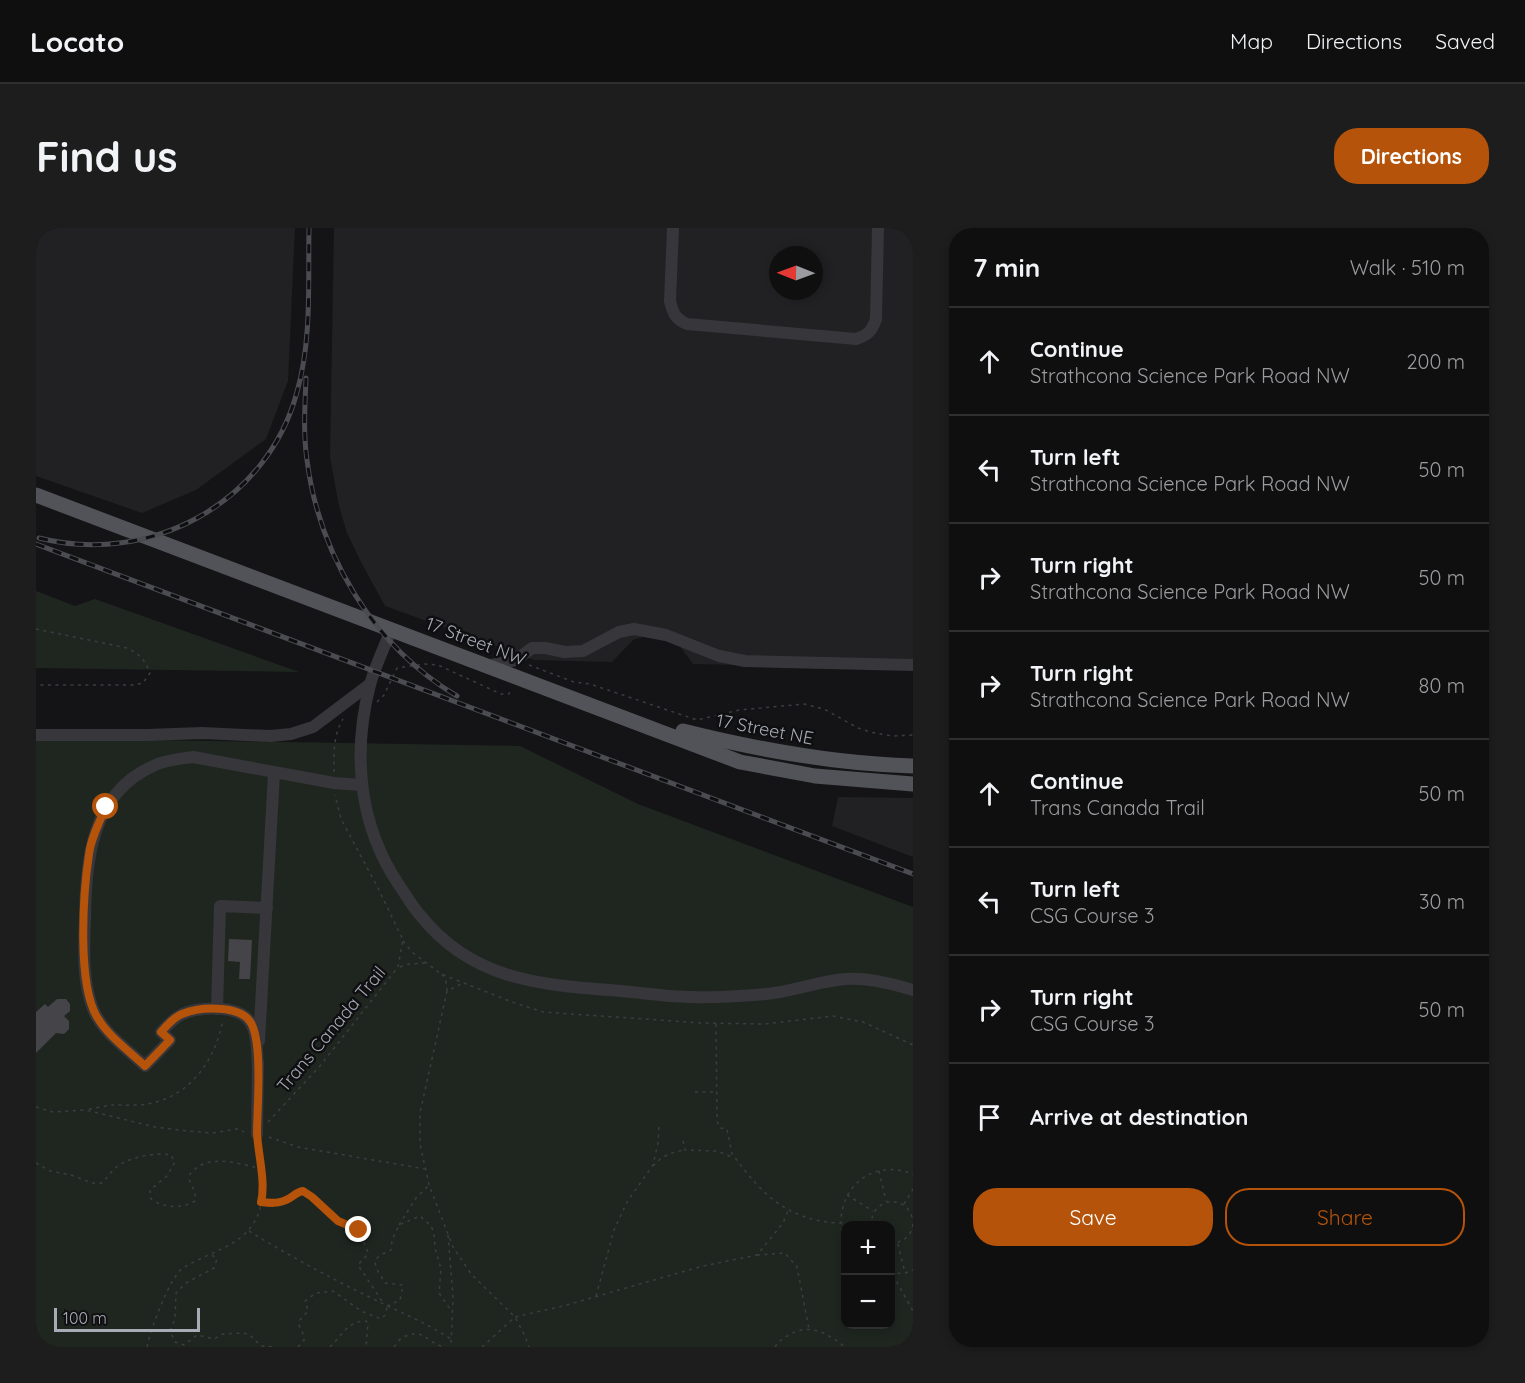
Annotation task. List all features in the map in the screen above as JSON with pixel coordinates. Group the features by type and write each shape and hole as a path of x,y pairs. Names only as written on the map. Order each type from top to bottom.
{"main road":[{"name":"17 Street NW","path":"36,495 740,762 815,776 913,784"},
{"name":"17 Street NE","path":"616,714 763,750 816,759 912,765"}],"street":[{"path":"673,228 670,300 677,320 687,324 856,339 872,330 876,320 878,228"},
{"path":"486,666 516,660 532,648 565,652 584,651 619,632 634,629 666,634 719,656 745,661 913,665"},
{"path":"391,630 370,684 365,705 362,733 364,806 371,830 386,864 420,916 455,948 480,964 503,974 541,984 694,998 770,994 847,979 863,979 913,990"},
{"path":"36,735 202,733 270,736 291,734 313,727 370,684"},
{"path":"258,1069 251,1023 244,1016 221,1009 192,1011 180,1015 161,1032 170,1040 145,1066 107,1031 98,1019 92,1007 84,961 85,894 89,854 94,833 106,807 117,792 132,778 153,766 171,760 193,757 334,783 362,785"},
{"path":"257,1134 258,1069 274,773"},
{"path":"221,1009 220,906 267,909"}],"path":[{"path":"36,629 127,648 136,652 144,660 150,673 143,683 133,685 36,685"},
{"path":"373,705 380,700 395,670 402,666 432,664 501,694 509,694 512,688"},
{"path":"525,665 697,720 739,710 804,704 824,709 870,732 892,736 913,735"},
{"path":"334,778 335,738 337,729 346,714"},
{"path":"334,789 340,819 379,890 403,940 411,952 441,974 529,1009 543,1012 765,1024 832,1016 863,1022 913,1045"},
{"name":"Trans Canada Trail","path":"257,1134 320,1066 398,967 403,940"},
{"path":"398,967 426,963"},
{"path":"441,974 446,982 447,991 420,1113 420,1144 425,1169 453,1246 472,1275 515,1317 529,1347"},
{"path":"447,991 462,983"},
{"path":"36,1107 53,1112 86,1110 111,1105 120,1107 151,1103 182,1092 217,1047 221,1009"},
{"path":"716,1023 718,1124 722,1129 727,1129 732,1154 763,1192 788,1211 824,1223 840,1223"},
{"path":"695,1092 717,1092"},
{"path":"86,1110 155,1127 213,1133 237,1129 298,1147 425,1169"},
{"path":"652,1167 658,1143 659,1126"},
{"path":"147,1347 163,1302 174,1278 181,1269 234,1243 249,1231 258,1216 261,1202 257,1134"},
{"path":"683,1141 685,1150"},
{"path":"596,1296 616,1224 627,1202 658,1160 668,1154 685,1150 717,1151 736,1159"},
{"path":"36,1163 50,1171 71,1175 92,1184 102,1182 117,1166 128,1161 163,1154 171,1155 174,1162 167,1176 150,1190 151,1199 158,1204 171,1206 189,1205 195,1201 197,1193 189,1179 190,1174 208,1163 224,1161 260,1168"},
{"path":"841,1236 841,1209 847,1195 860,1180 878,1171 900,1170 913,1174"},
{"path":"878,1171 886,1202"},
{"path":"387,1306 400,1299 404,1286 385,1283 375,1262 377,1258 391,1250 392,1240 399,1225 416,1197 429,1185"},
{"path":"903,1205 913,1189"},
{"path":"261,1202 285,1201 303,1191 338,1221 359,1230 368,1252 358,1265 382,1302"},
{"path":"847,1195 874,1212"},
{"path":"872,1221 874,1212 886,1202 903,1205 913,1216 912,1234 895,1243"},
{"path":"757,1255 783,1223 788,1211"},
{"path":"399,1225 420,1216 431,1226 441,1269 440,1293 452,1312"},
{"path":"249,1231 299,1262 387,1306 417,1318 451,1339"},
{"path":"447,1232 451,1259 451,1347"},
{"path":"898,1243 905,1273"},
{"path":"482,1347 515,1317 703,1266 757,1255 785,1253 796,1267 809,1329"},
{"path":"212,1255 217,1259 214,1268 186,1283 176,1293 174,1319 170,1331 175,1342 184,1345 201,1335 214,1339 223,1334 243,1333 249,1335 261,1346 274,1347"},
{"path":"895,1274 913,1270"},
{"path":"893,1275 913,1311"},
{"path":"298,1347 305,1338 299,1329 298,1321 308,1311 305,1300 316,1293 333,1291 361,1311 381,1319 386,1315 387,1306"},
{"path":"330,1347 348,1326 357,1321 368,1323 366,1347"},
{"path":"775,1347 779,1340 796,1330 809,1329 817,1330 845,1347"},
{"path":"394,1347 401,1338 422,1334 426,1335 433,1344 444,1347"}],"shaded area":[{"path":"36,228 295,228 288,381 266,439 196,490 142,513 36,476"},
{"path":"334,228 913,228 913,669 693,664 679,645 650,635 633,640 612,662 534,660 385,606 347,533 339,506 330,457"},
{"path":"36,591 75,606 95,599 299,672 36,668"},
{"path":"36,738 520,746 638,804 913,907 913,1347 36,1347"},
{"path":"838,797 913,798 913,857 832,826"}],"building":[{"path":"229,939 252,940 250,979 239,979 240,962 228,961"},
{"path":"57,999 66,999 70,1004 70,1011 64,1016 69,1021 69,1029 64,1034 56,1033 36,1053 36,1012 45,1004 48,1007"}],"railway":[{"path":"39,538 80,544 122,543 161,534 198,517 231,495 260,466 282,432 302,372 307,331 309,228"},
{"path":"306,378 306,450 313,495 338,564 355,595 376,625 400,652 427,676 457,696"},
{"path":"36,544 913,874"}],"route":[{"path":"106,807 94,833 89,854 85,894 84,961 92,1007 98,1019 107,1031 145,1066 170,1040 161,1032 180,1015 211,1008 230,1010 244,1016 251,1023 255,1037 258,1069 257,1134 261,1202 285,1201 303,1191 308,1193 332,1217 344,1225 359,1230"}]}
